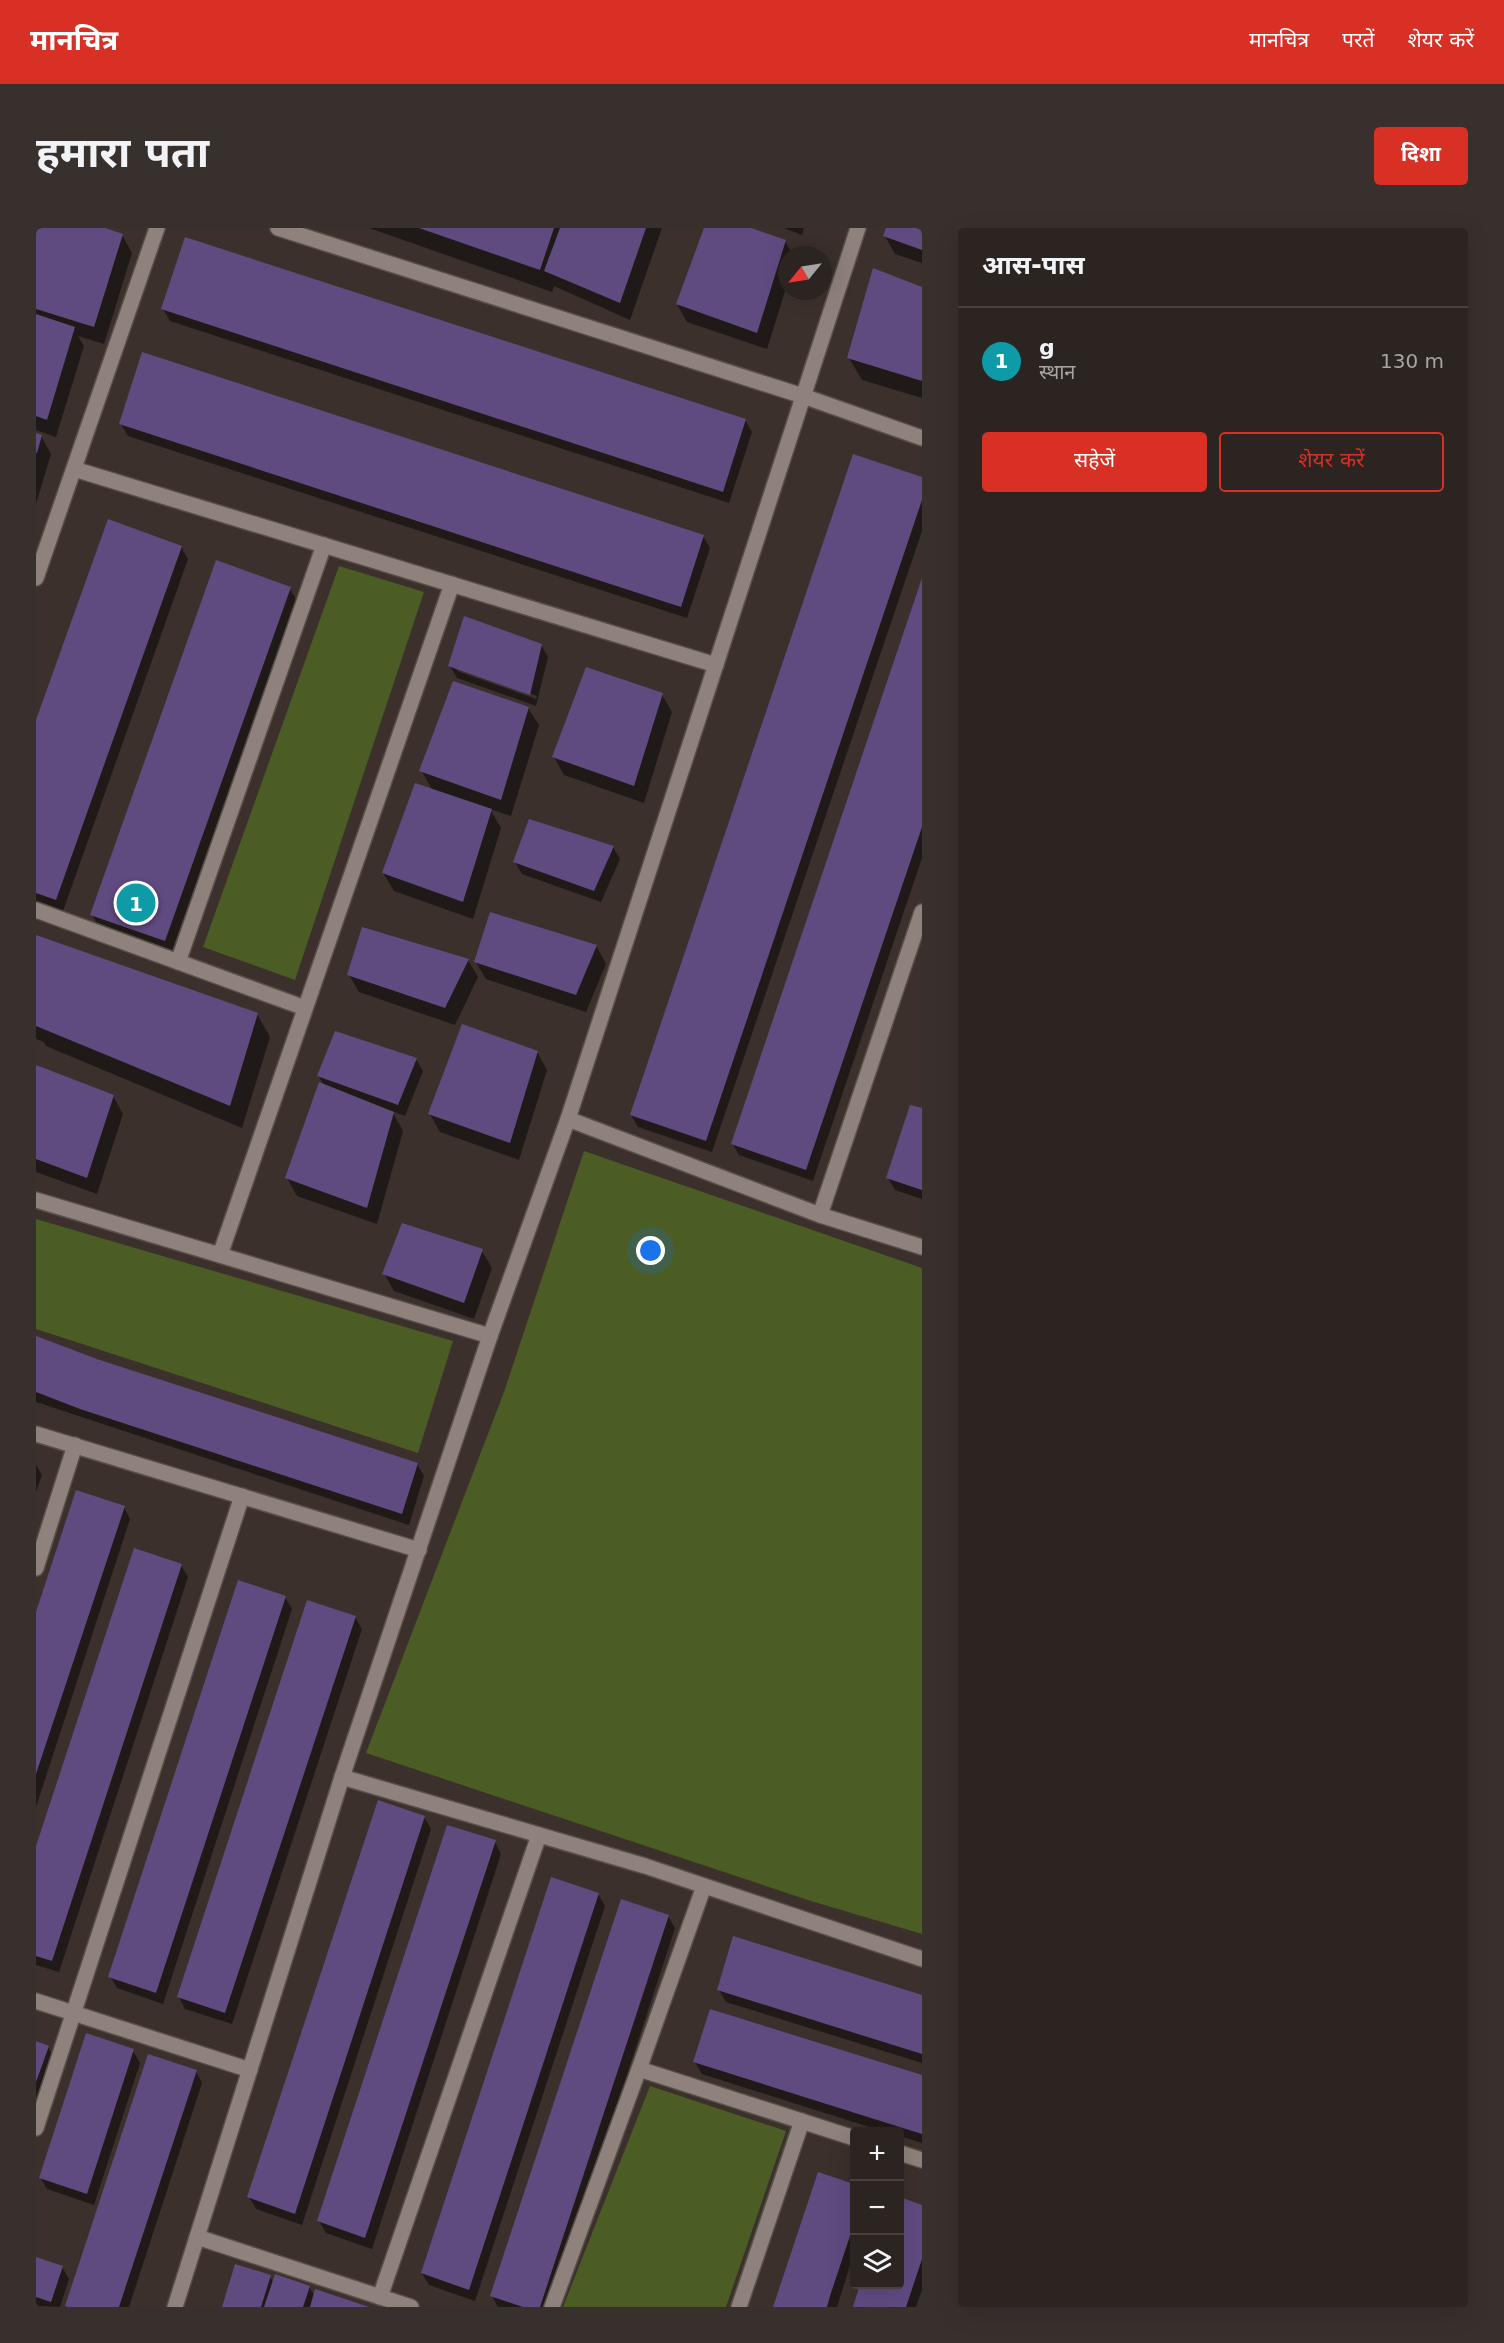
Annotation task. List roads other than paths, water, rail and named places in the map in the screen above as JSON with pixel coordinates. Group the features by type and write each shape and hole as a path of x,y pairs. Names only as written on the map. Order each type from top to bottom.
{"street":[{"path":"36,578 157,228"},
{"path":"278,228 803,396 922,438"},
{"path":"175,2307 342,1777 490,1336 568,1119 858,228"},
{"path":"74,469 716,665"},
{"path":"178,962 324,545"},
{"path":"220,1255 452,584"},
{"path":"36,910 305,1008"},
{"path":"820,1215 917,944 922,912"},
{"path":"568,1119 820,1215 922,1247"},
{"path":"36,1200 490,1336"},
{"path":"36,1434 418,1550"},
{"path":"36,1568 75,1445"},
{"path":"36,2128 242,1496"},
{"path":"342,1777 704,1886 922,1959"},
{"path":"380,2297 539,1835"},
{"path":"552,2307 704,1886"},
{"path":"36,2001 250,2070"},
{"path":"639,2069 850,2136"},
{"path":"740,2307 802,2121"},
{"path":"904,2154 922,2160"},
{"path":"197,2237 411,2307"}],"place":[{"name":"g","path":"136,903"}]}
